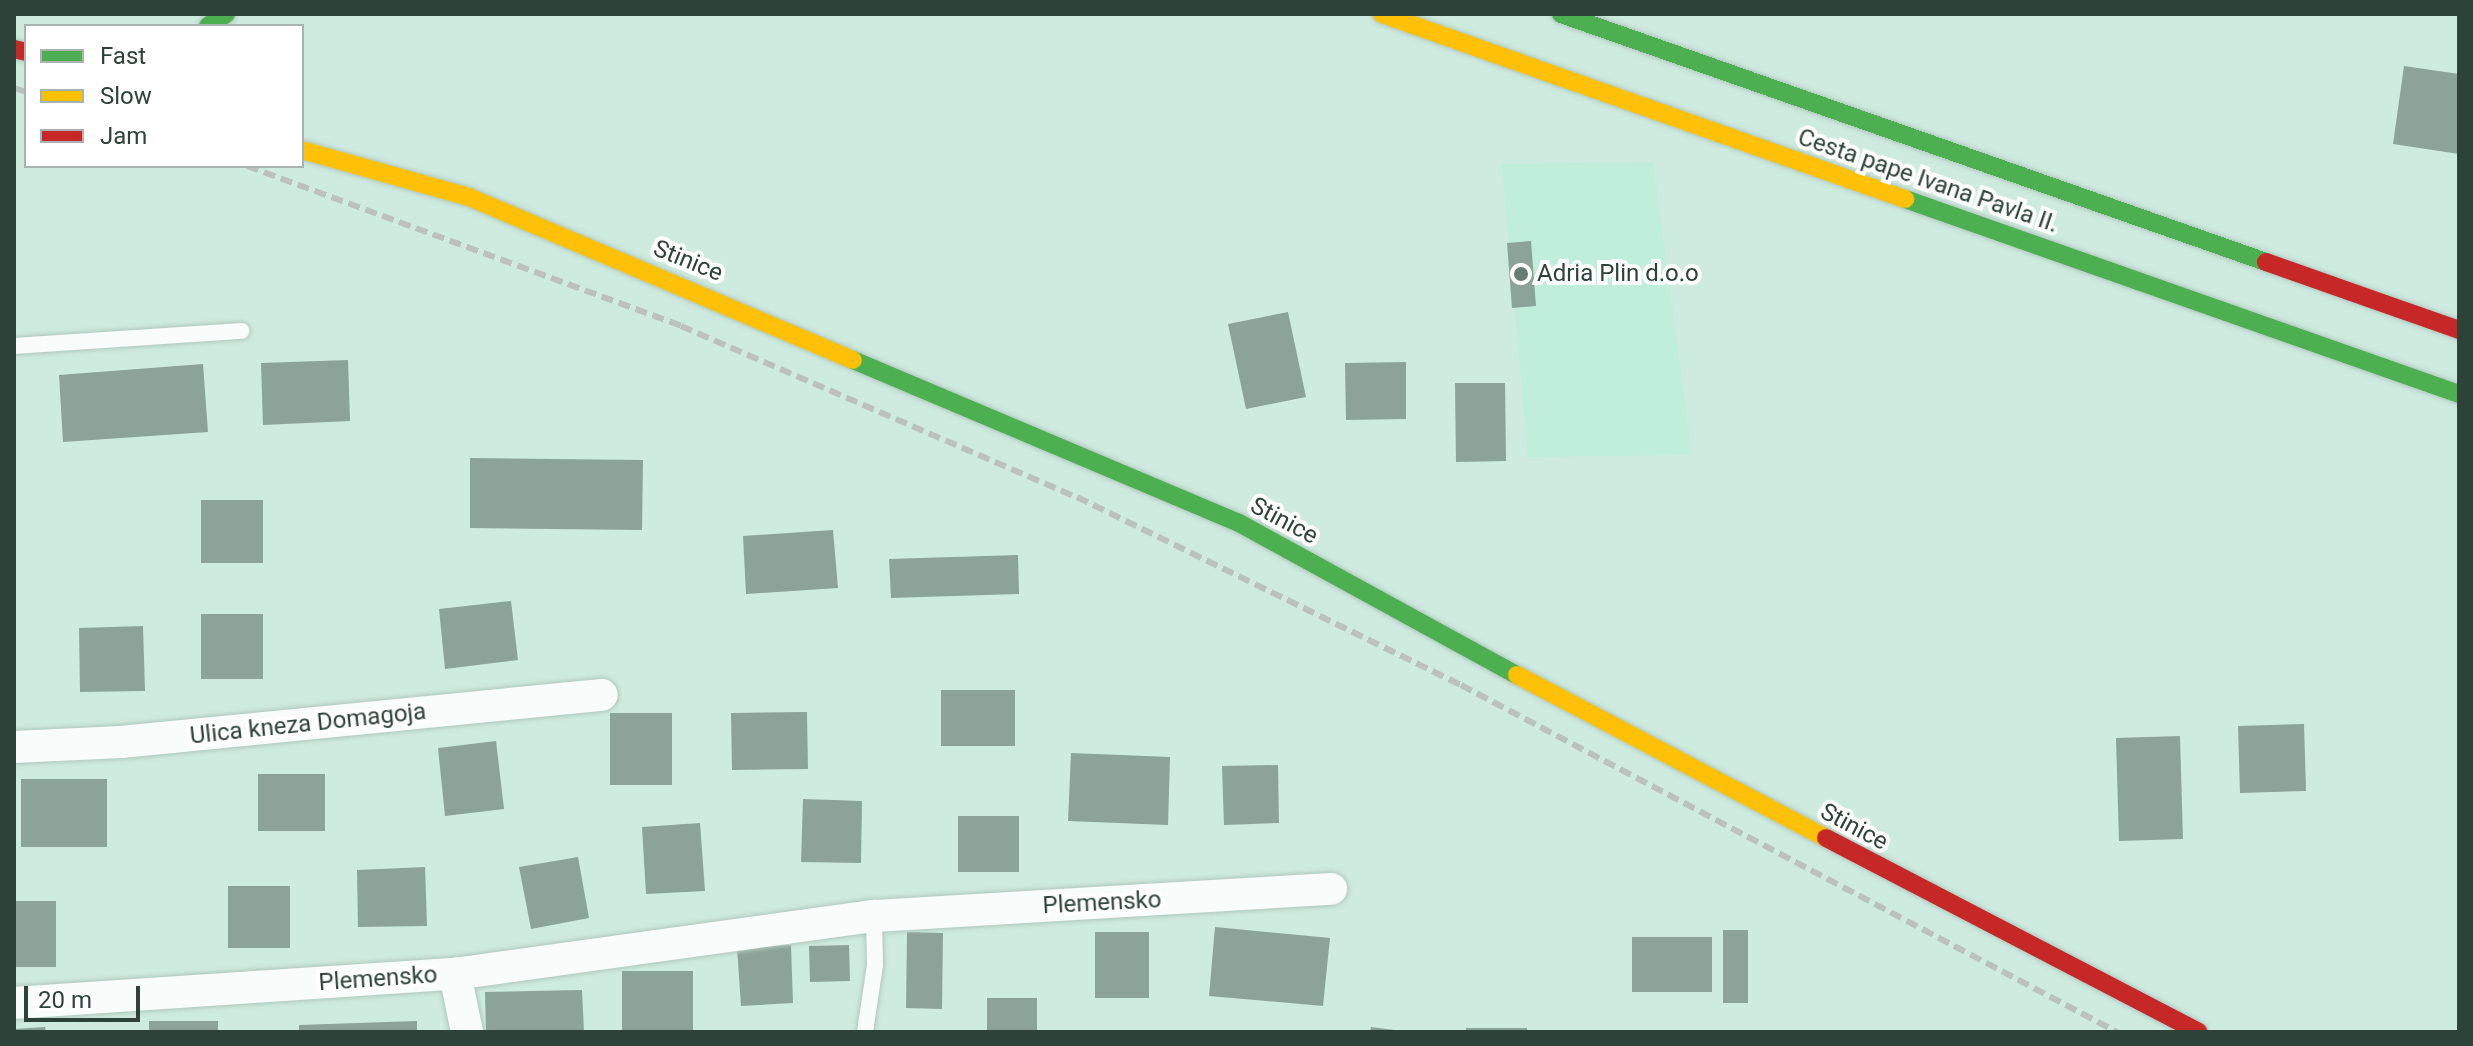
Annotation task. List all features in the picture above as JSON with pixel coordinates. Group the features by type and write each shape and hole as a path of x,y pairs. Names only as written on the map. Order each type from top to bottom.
{"street":[{"name":"Cesta pape Ivana Pavla II.","path":"1382,14 2459,394"},
{"name":"Cesta pape Ivana Pavla II.","path":"1561,14 2459,330"},
{"name":"Stinice","path":"304,151 469,197 1239,523 1575,707 2199,1032"},
{"name":"Ulica kneza Domagoja","path":"14,747 121,742 602,695"},
{"name":"Plemensko","path":"14,1003 455,974 874,916 1331,889"},
{"name":"Plemensko","path":"455,974 467,1032"}],"lane":[{"path":"14,346 242,331"},
{"path":"865,1032 875,965 874,916"}],"shaded area":[{"path":"1653,162 1692,455 1528,457 1502,164"}],"building":[{"path":"2404,66 2459,74 2459,154 2393,144"},
{"name":"Adria Plin d.o.o","path":"1531,241 1536,306 1512,308 1507,243"},
{"path":"1288,312 1306,397 1246,409 1228,324"},
{"path":"348,360 350,421 263,425 261,363"},
{"path":"1406,362 1406,419 1346,420 1345,363"},
{"path":"203,364 208,432 63,442 59,375"},
{"path":"1455,383 1505,383 1506,461 1456,462"},
{"path":"470,458 643,460 642,530 470,528"},
{"path":"201,500 263,500 263,563 201,563"},
{"path":"833,530 838,588 746,594 743,536"},
{"path":"1018,555 1019,594 891,598 889,559"},
{"path":"511,601 518,660 445,669 439,609"},
{"path":"201,614 263,614 263,679 201,679"},
{"path":"143,626 145,691 80,692 79,628"},
{"path":"941,690 1015,690 1015,746 941,746"},
{"path":"807,712 808,769 732,770 731,713"},
{"path":"610,713 672,713 672,785 610,785"},
{"path":"2304,724 2306,791 2240,793 2238,726"},
{"path":"2180,736 2183,839 2119,841 2116,738"},
{"path":"496,741 504,809 445,816 438,748"},
{"path":"1071,753 1170,757 1168,825 1068,821"},
{"path":"1278,765 1279,823 1224,825 1222,766"},
{"path":"258,774 325,774 325,831 258,831"},
{"path":"21,779 107,779 107,847 21,847"},
{"path":"803,799 862,801 861,863 801,862"},
{"path":"958,816 1019,816 1019,872 958,872"},
{"path":"700,823 705,891 646,894 642,827"},
{"path":"578,857 589,918 531,929 519,867"},
{"path":"425,867 427,926 358,927 357,870"},
{"path":"228,886 290,886 290,948 228,948"},
{"path":"14,901 56,901 56,967 14,967"},
{"path":"1215,927 1330,938 1323,1006 1209,996"},
{"path":"1723,930 1748,930 1748,1003 1723,1003"},
{"path":"907,932 943,933 942,1009 906,1008"},
{"path":"1095,932 1149,932 1149,998 1095,998"},
{"path":"1632,937 1712,937 1712,992 1632,992"},
{"path":"791,945 793,1003 741,1006 737,948"},
{"path":"849,945 850,981 810,982 809,946"},
{"path":"622,971 693,971 693,1032 622,1032"},
{"path":"582,990 584,1032 486,1032 485,992"},
{"path":"987,998 1037,998 1037,1032 987,1032"},
{"path":"149,1021 218,1021 218,1032 149,1032"},
{"path":"417,1021 417,1032 299,1032 299,1025"},
{"path":"45,1027 46,1032 14,1032 14,1029"},
{"path":"1371,1027 1395,1030 1395,1032 1370,1032"},
{"path":"1466,1028 1527,1028 1527,1032 1466,1032"}],"railway":[{"path":"14,88 24,91"},
{"path":"252,168 681,326 1077,497 1461,685 2117,1032"}],"traffic: fast":[{"path":"211,24 226,14"},
{"path":"1561,14 2266,262"},
{"path":"1905,199 2459,394"},
{"path":"853,360 1239,523 1517,675"}],"traffic: slow":[{"path":"1382,14 1905,199"},
{"path":"304,151 469,197 853,360"},
{"path":"1517,675 1826,838"}],"traffic: jam":[{"path":"14,49 24,52"},
{"path":"2266,262 2459,330"},
{"path":"1826,838 2199,1032"}],"place":[{"name":"Adria Plin d.o.o","path":"1521,274"}]}
